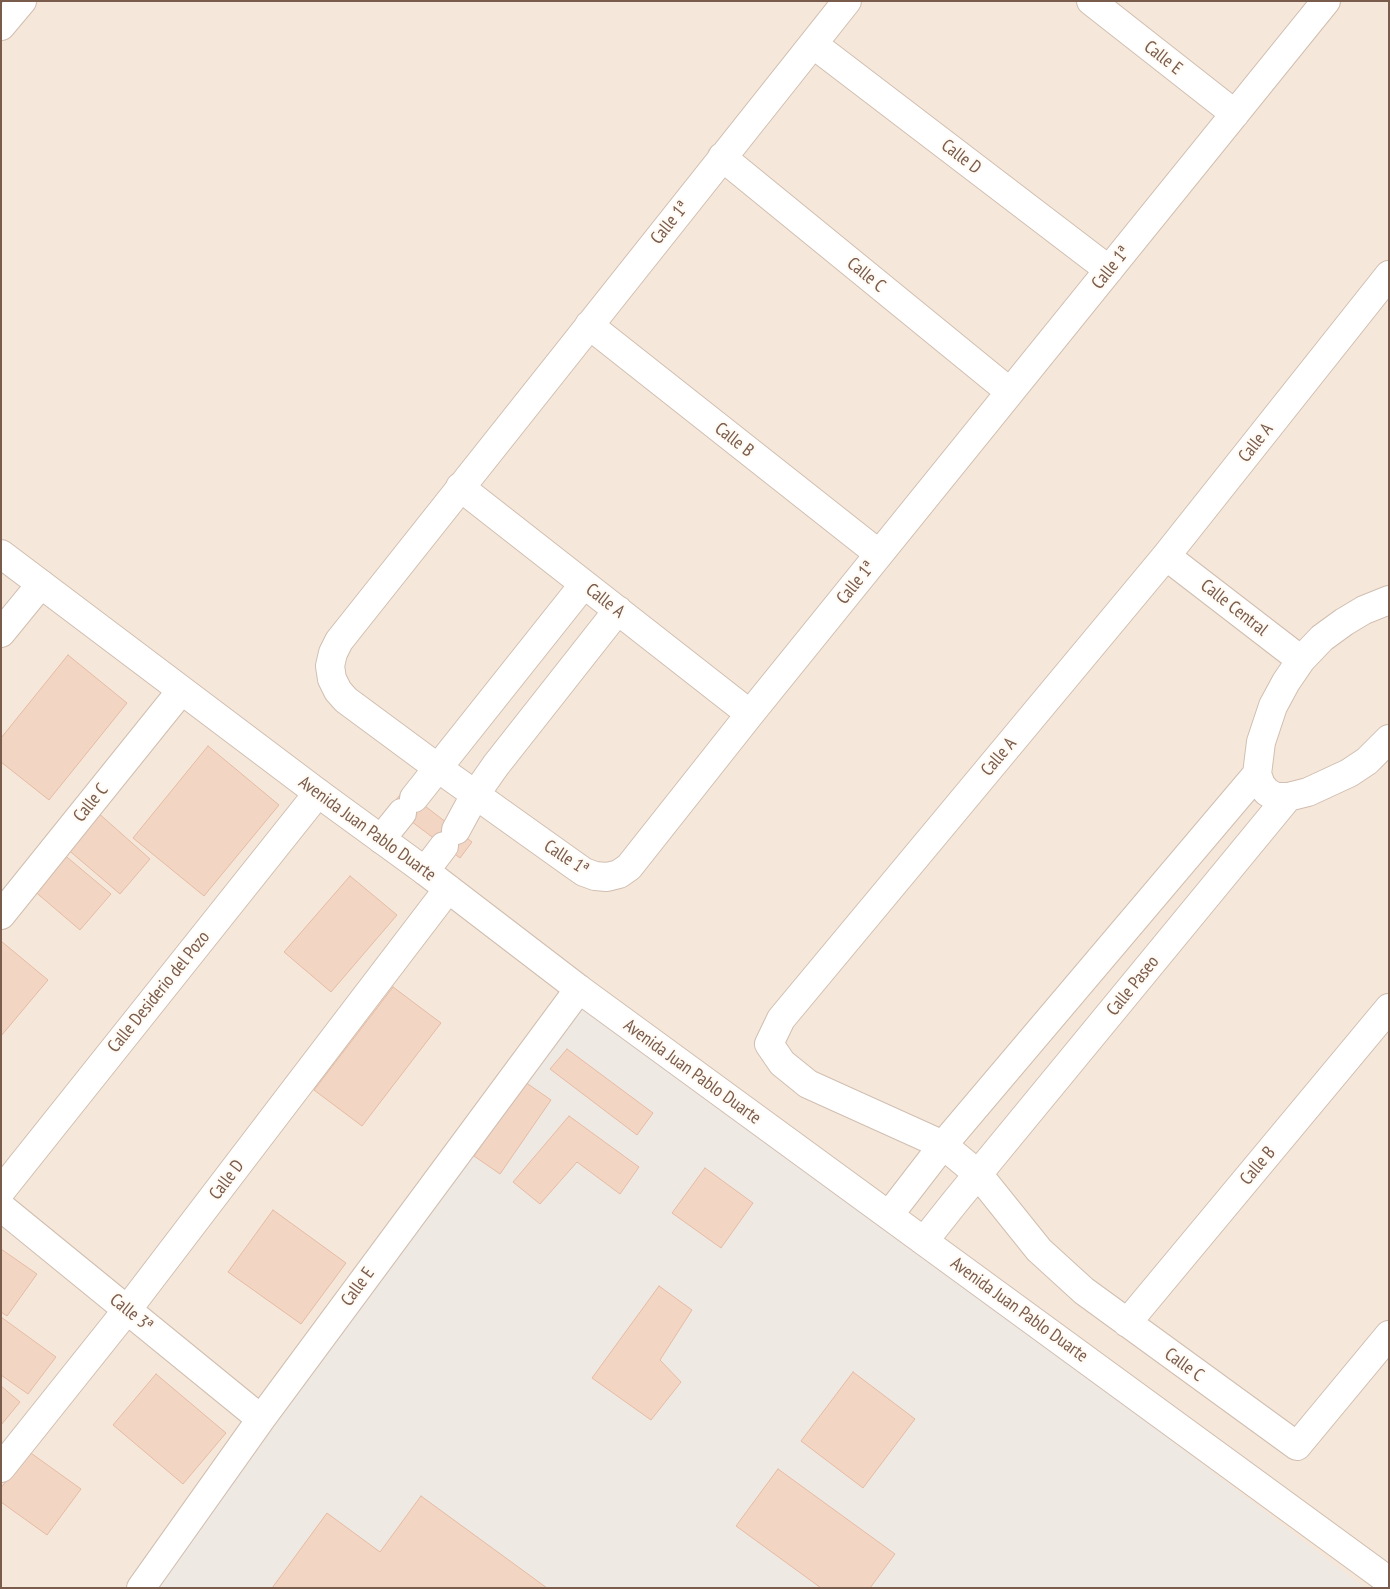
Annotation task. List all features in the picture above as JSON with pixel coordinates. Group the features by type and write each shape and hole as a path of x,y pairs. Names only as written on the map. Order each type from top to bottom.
{"street":[{"path":"1,26 22,1"},
{"name":"Calle 1ª","path":"847,1 460,487 338,642 333,653 330,666 332,679 346,700 475,795 584,872 595,876 607,877 619,874 633,863 750,714 1326,1"},
{"name":"Calle E","path":"1091,1 1235,114"},
{"name":"Calle D","path":"813,44 1109,270"},
{"name":"Calle C","path":"722,157 1010,392"},
{"name":"Calle A","path":"978,1174 943,1145 808,1084 782,1063 769,1044 781,1019 1166,556 1389,275"},
{"name":"Calle B","path":"589,325 879,554"},
{"name":"Calle A","path":"460,487 750,714"},
{"name":"Avenida Juan Pablo Duarte","path":"1,554 579,989 1389,1580"},
{"name":"Calle Central","path":"1166,556 1301,660"},
{"path":"1,633 40,584"},
{"path":"381,839 584,584"},
{"path":"1389,600 1364,610 1344,622 1322,638 1301,660 1273,706 1261,742 1257,774 1261,785 1267,792 1276,797 1288,797 1308,792 1349,773 1367,761 1389,740"},
{"path":"425,872 450,838 475,795 496,765 618,610"},
{"name":"Calle C","path":"1,915 181,691"},
{"path":"890,1215 943,1145 1257,774"},
{"name":"Calle Desiderio del Pozo","path":"1,1191 318,794"},
{"name":"Calle Paseo","path":"924,1241 1288,797"},
{"name":"Calle D","path":"1,1468 128,1310 448,889"},
{"name":"Calle E","path":"141,1588 261,1419 579,989"},
{"name":"Calle B","path":"1127,1323 1389,1008"},
{"name":"Calle C","path":"978,1174 1039,1250 1084,1292 1297,1446 1389,1335"},
{"name":"Calle 3ª","path":"1,1208 261,1419"}],"shaded area":[{"path":"1,1 1389,1 1389,1588 1,1588"},
{"path":"579,989 1365,1588 141,1588"}],"building":[{"path":"68,655 127,703 49,800 1,762 1,738"},
{"path":"208,746 279,805 204,896 133,838"},
{"path":"404,790 472,842 460,858 391,806"},
{"path":"96,811 150,859 120,894 65,847"},
{"path":"62,853 111,894 80,930 32,889"},
{"path":"350,876 397,915 331,992 284,952"},
{"path":"1,941 48,980 1,1036"},
{"path":"393,987 441,1023 362,1126 314,1090"},
{"path":"567,1049 653,1113 637,1135 550,1069"},
{"path":"525,1082 551,1100 500,1174 474,1156"},
{"path":"569,1116 639,1167 620,1194 577,1162 540,1204 513,1182"},
{"path":"705,1168 753,1203 721,1248 672,1213"},
{"path":"273,1210 346,1263 301,1324 228,1272"},
{"path":"1,1249 37,1274 7,1316 1,1312"},
{"path":"659,1286 692,1310 660,1360 681,1382 651,1420 592,1378"},
{"path":"1,1317 56,1357 28,1394 1,1375"},
{"path":"853,1372 915,1419 863,1488 801,1441"},
{"path":"156,1374 226,1433 183,1484 113,1425"},
{"path":"1,1386 20,1402 1,1425"},
{"path":"28,1451 81,1489 47,1535 1,1502 1,1488"},
{"path":"778,1469 895,1554 870,1588 821,1588 736,1526"},
{"path":"421,1496 547,1588 272,1588 327,1513 380,1552"}]}
